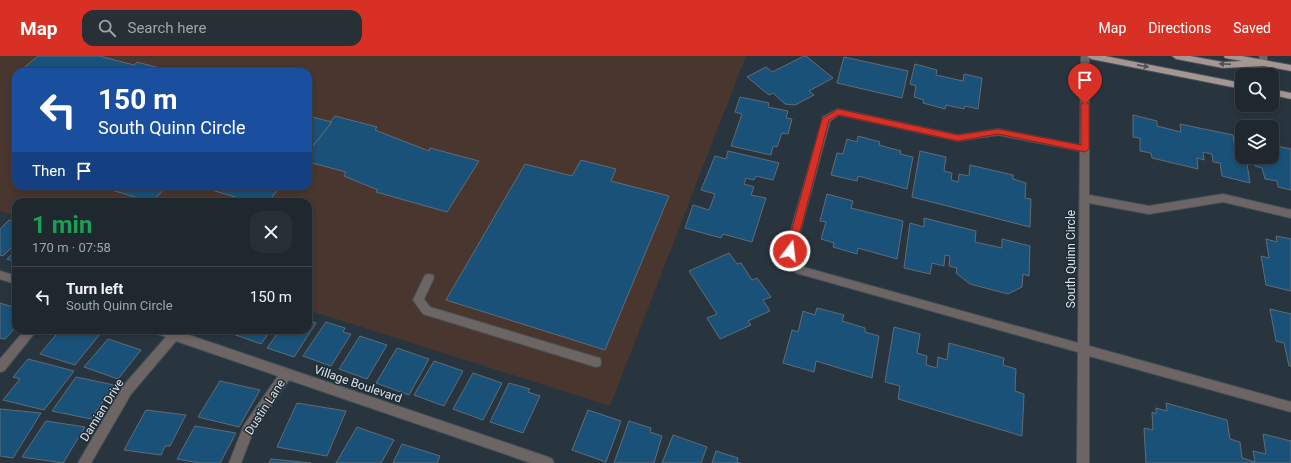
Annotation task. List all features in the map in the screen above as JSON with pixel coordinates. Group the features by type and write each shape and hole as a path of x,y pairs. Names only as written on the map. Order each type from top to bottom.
{"main road":[{"path":"1091,56 1235,85"},
{"path":"1176,56 1223,65 1264,60"},
{"path":"1228,56 1264,60 1291,68"},
{"path":"1279,93 1291,96"}],"street":[{"name":"South Quinn Circle","path":"1082,463 1085,56"},
{"path":"1085,149 998,132 958,138 838,112 826,119 790,251 800,270 1291,407"},
{"path":"1084,198 1149,210 1223,198 1291,214"},
{"path":"0,275 12,279"},
{"path":"428,278 418,300 427,311 596,362"},
{"path":"0,367 29,334"},
{"name":"Village Boulevard","path":"171,334 548,463"},
{"name":"Damian Drive","path":"84,463 127,390 174,335"},
{"name":"Dustin Lane","path":"234,463 248,429 287,373"}],"shaded area":[{"path":"0,56 746,56 610,406 312,311 312,198 12,198 12,216 0,211"}],"building":[{"path":"38,56 99,56 134,65 137,62 159,68 24,68"},
{"path":"806,56 833,78 809,91 814,95 795,105 785,104 773,93 769,95 747,77 766,67 772,72"},
{"path":"844,57 908,71 902,98 837,83"},
{"path":"915,64 937,70 936,75 963,81 964,74 982,78 978,109 965,106 964,109 946,105 945,109 923,103 924,100 914,97 916,86 910,84"},
{"path":"740,97 769,103 768,107 788,111 786,118 792,119 788,134 782,133 777,147 773,146 771,155 731,146 742,114 735,112"},
{"path":"1133,115 1157,121 1157,126 1181,132 1180,124 1233,135 1235,143 1235,164 1247,164 1250,183 1222,176 1220,163 1213,162 1212,154 1203,152 1204,160 1197,158 1198,169 1152,158 1151,153 1140,151 1140,138 1133,137"},
{"path":"335,116 377,127 375,130 429,151 430,148 479,161 447,212 376,192 378,190 344,176 346,172 312,163 312,147 332,122 330,122"},
{"path":"312,117 332,122 312,147"},
{"path":"858,136 880,142 879,145 901,151 900,154 913,157 907,189 858,176 857,181 831,175 837,153 843,154 847,139 857,142"},
{"path":"1279,146 1291,149 1291,190 1278,187 1277,181 1265,179 1262,168 1255,166 1255,164 1279,164"},
{"path":"728,151 779,163 773,180 756,176 754,180 746,178 744,184 754,187 751,195 766,198 752,242 723,234 721,238 685,228 693,205 709,210 715,194 701,190 715,156 726,159"},
{"path":"920,151 946,157 944,171 952,173 951,180 958,182 959,174 969,176 970,165 1013,175 1013,179 1026,183 1025,198 1031,199 1030,227 912,197"},
{"path":"581,160 616,169 611,181 669,196 605,350 446,300 525,164 572,176"},
{"path":"112,190 163,190 156,198 138,198"},
{"path":"212,190 278,190 271,198 238,198"},
{"path":"827,194 853,201 851,208 903,221 897,259 858,248 857,254 833,247 834,243 821,239 826,222 820,221"},
{"path":"924,218 976,231 975,242 1002,248 1002,239 1030,246 1029,276 1023,274 1022,287 1008,294 970,284 956,273 957,268 949,266 950,256 945,255 944,266 932,263 930,274 904,268 910,223 924,227"},
{"path":"9,220 12,221 12,247 3,256 0,255 0,229"},
{"path":"1276,236 1291,239 1291,291 1266,285 1261,256 1269,258 1266,239 1277,242"},
{"path":"729,253 737,264 741,263 752,280 757,278 771,297 763,300 770,311 748,321 751,325 720,339 707,318 717,314 689,271"},
{"path":"12,254 12,261 7,259"},
{"path":"0,303 12,307 12,331 5,339 0,338"},
{"path":"817,308 844,315 842,321 865,328 865,332 879,336 872,378 816,361 814,372 783,363 792,330 798,332 803,311 815,315"},
{"path":"1270,309 1291,314 1291,366 1289,366 1284,343 1276,341"},
{"path":"312,322 316,323 312,329"},
{"path":"326,322 345,328 343,332 351,334 331,366 303,356"},
{"path":"894,327 920,334 917,353 927,356 926,365 937,368 938,357 947,360 949,343 1004,358 1003,365 1016,369 1015,391 1024,394 1022,436 898,399 900,386 885,382"},
{"path":"57,334 100,334 75,365 40,354"},
{"path":"233,334 268,334 261,344"},
{"path":"277,334 309,334 294,357 267,348"},
{"path":"360,336 387,345 367,379 339,369"},
{"path":"108,339 141,350 118,379 84,367"},
{"path":"397,348 429,359 409,395 376,383"},
{"path":"28,359 74,371 44,410 3,400 20,379 13,377"},
{"path":"434,361 463,371 444,406 414,395"},
{"path":"473,373 502,383 483,420 453,409"},
{"path":"76,377 114,385 91,419 52,411"},
{"path":"220,381 260,390 239,427 198,417"},
{"path":"509,383 530,389 528,392 540,396 523,433 490,422"},
{"path":"297,403 346,411 327,456 277,447"},
{"path":"1166,403 1227,420 1230,439 1240,442 1242,458 1255,462 1253,451 1266,454 1263,434 1291,441 1291,463 1146,463 1144,428 1153,430 1152,412 1156,414 1156,408 1167,411"},
{"path":"0,409 41,413 13,458 0,456"},
{"path":"146,410 186,415 170,446 165,446 161,455 124,450"},
{"path":"588,410 621,421 606,462 572,450"},
{"path":"46,421 85,427 63,463 22,457"},
{"path":"629,421 651,428 650,432 662,436 654,463 614,463"},
{"path":"195,426 236,433 220,463 200,463 177,459"},
{"path":"357,427 394,440 381,463 336,463"},
{"path":"673,435 707,447 701,463 662,463"},
{"path":"402,444 440,456 437,463 393,463"},
{"path":"716,451 738,458 737,462 740,463 712,463"},
{"path":"271,459 311,463 269,463"}],"route":[{"path":"790,251 826,119 838,112 958,138 998,132 1085,149 1085,104"}]}
